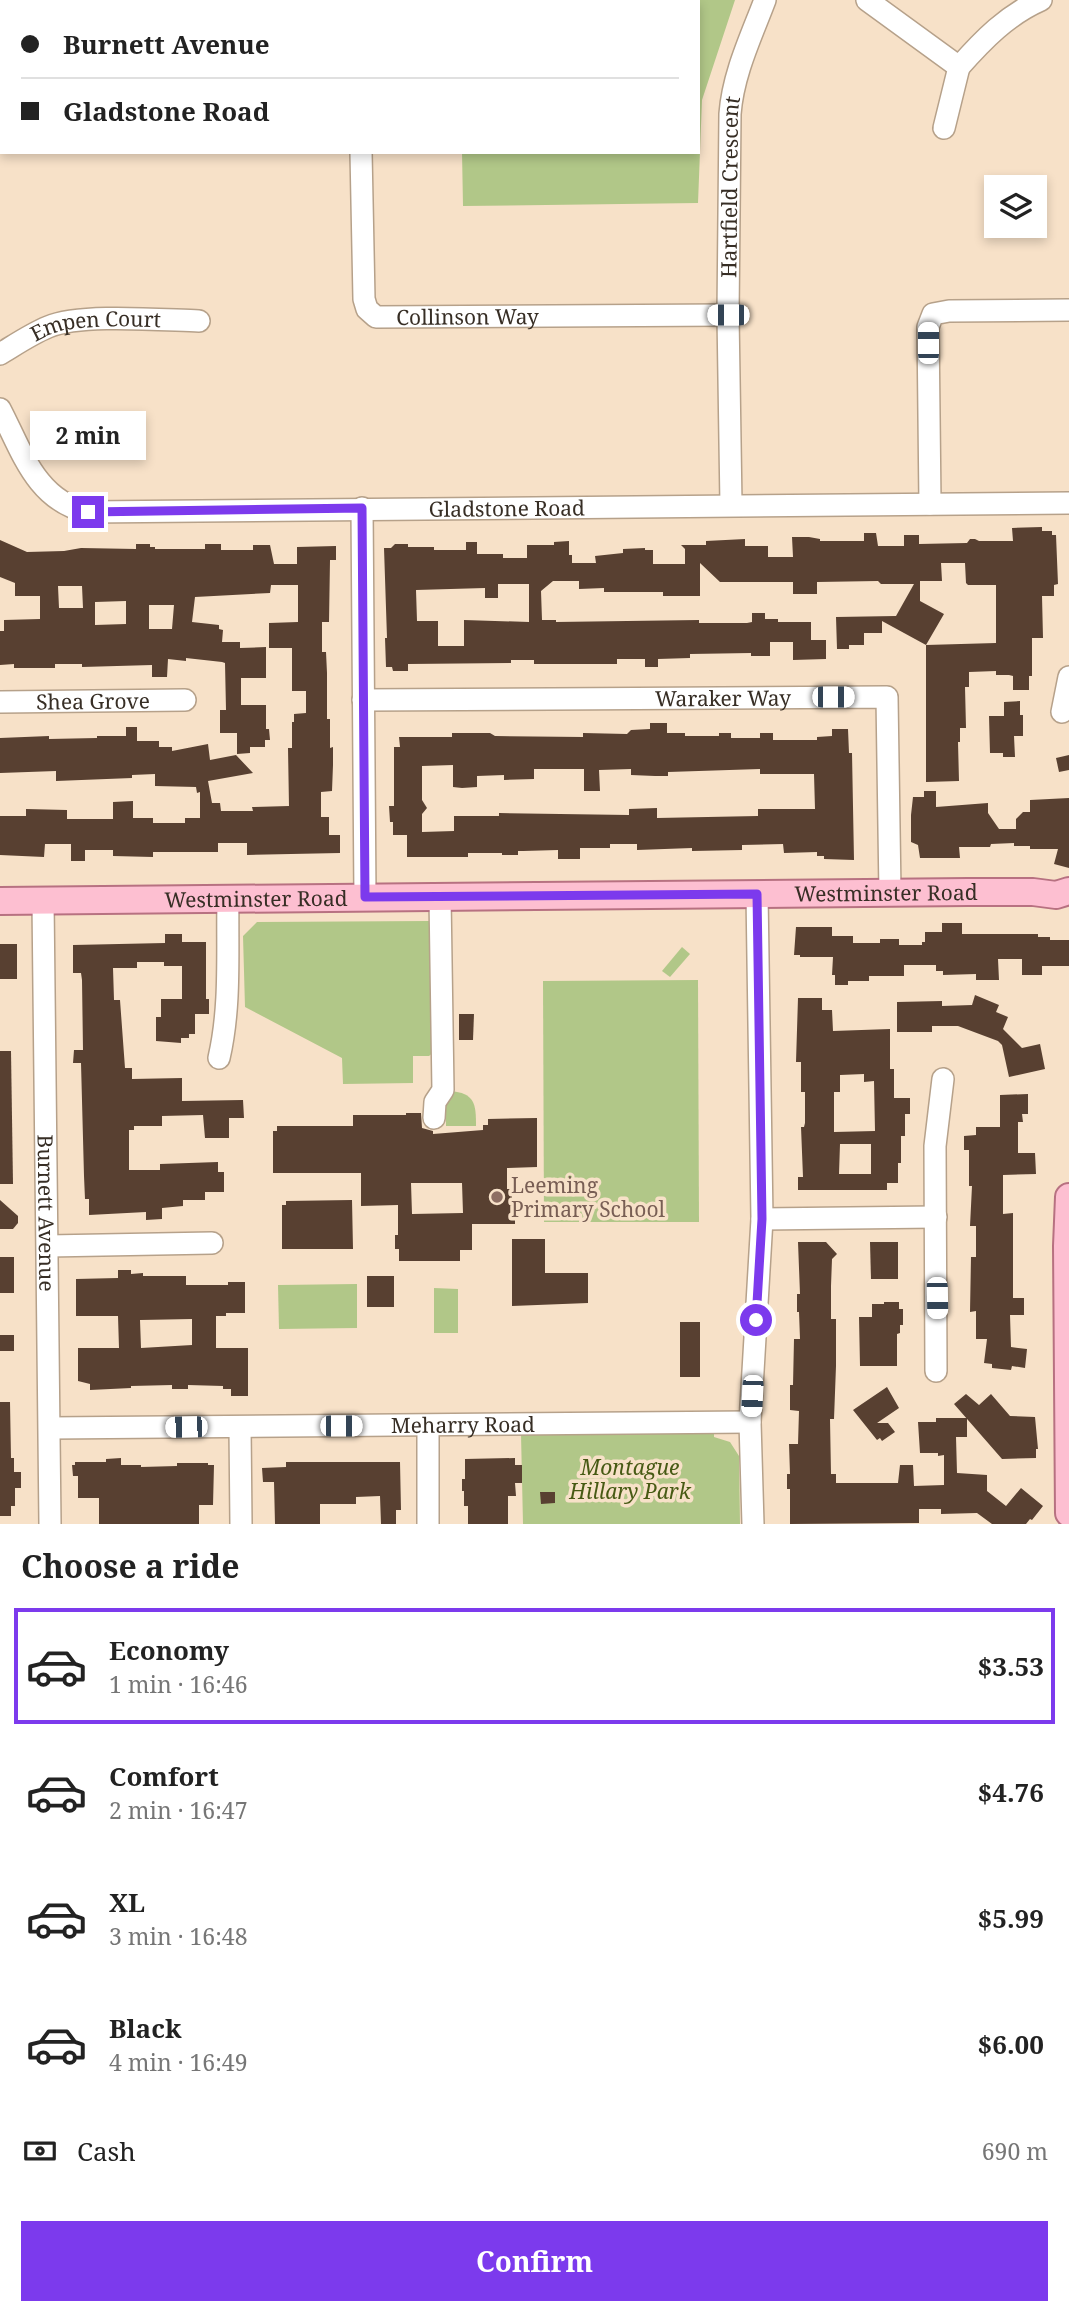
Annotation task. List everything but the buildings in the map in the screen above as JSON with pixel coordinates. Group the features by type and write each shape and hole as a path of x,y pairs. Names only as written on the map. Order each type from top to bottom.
{"main road":[{"name":"Westminster Road","path":"0,901 1033,892 1065,897"},
{"path":"1069,1197 1069,1513"}],"street":[{"name":"Hartfield Crescent","path":"731,505 728,315 732,92 765,0"},
{"path":"867,0 958,67"},
{"path":"944,128 958,67 986,36 1014,15 1041,0"},
{"name":"Collinson Way","path":"361,154 364,299 371,315 728,315"},
{"path":"930,503 928,327 933,314 949,311 1069,310"},
{"name":"Empen Court","path":"0,354 47,327 66,322 158,319 200,321"},
{"name":"Gladstone Road","path":"0,409 39,482 53,498 74,509 88,512 1069,503"},
{"path":"362,508 365,897"},
{"path":"1062,712 1069,677"},
{"name":"Waraker Way","path":"363,701 887,697 890,893"},
{"name":"Shea Grove","path":"0,702 185,700"},
{"path":"753,1524 750,1422 762,1219 757,894"},
{"path":"434,1118 435,1102 443,1090 440,897"},
{"path":"219,1058 225,1031 227,1001 228,899"},
{"name":"Burnett Avenue","path":"43,901 50,1524"},
{"path":"936,1371 935,1146 943,1079"},
{"path":"762,1219 936,1217"},
{"path":"48,1245 212,1243"},
{"name":"Meharry Road","path":"50,1428 750,1422"},
{"path":"428,1426 428,1524"},
{"path":"240,1427 241,1524"}],"green space":[{"path":"700,0 735,0 702,100 700,152"},
{"path":"462,154 700,154 698,203 463,206"},
{"path":"429,921 430,925 435,925 436,1050 429,1056 413,1056 413,1083 343,1084 342,1058 245,1007 243,936 257,922"},
{"path":"682,947 690,954 670,977 662,971"},
{"path":"698,980 699,1222 544,1222 543,981"},
{"path":"450,1091 465,1094 472,1101 476,1126 446,1126 446,1098"},
{"path":"357,1284 357,1328 279,1329 278,1285"},
{"path":"434,1288 458,1289 458,1333 434,1333"},
{"name":"Montague Hillary Park","path":"714,1433 714,1437 730,1442 739,1456 740,1524 523,1524 521,1434"}],"place":[{"name":"Leeming Primary School","path":"497,1197"}],"route":[{"path":"88,512 362,508 365,897 757,894 762,1219 756,1320"}]}
